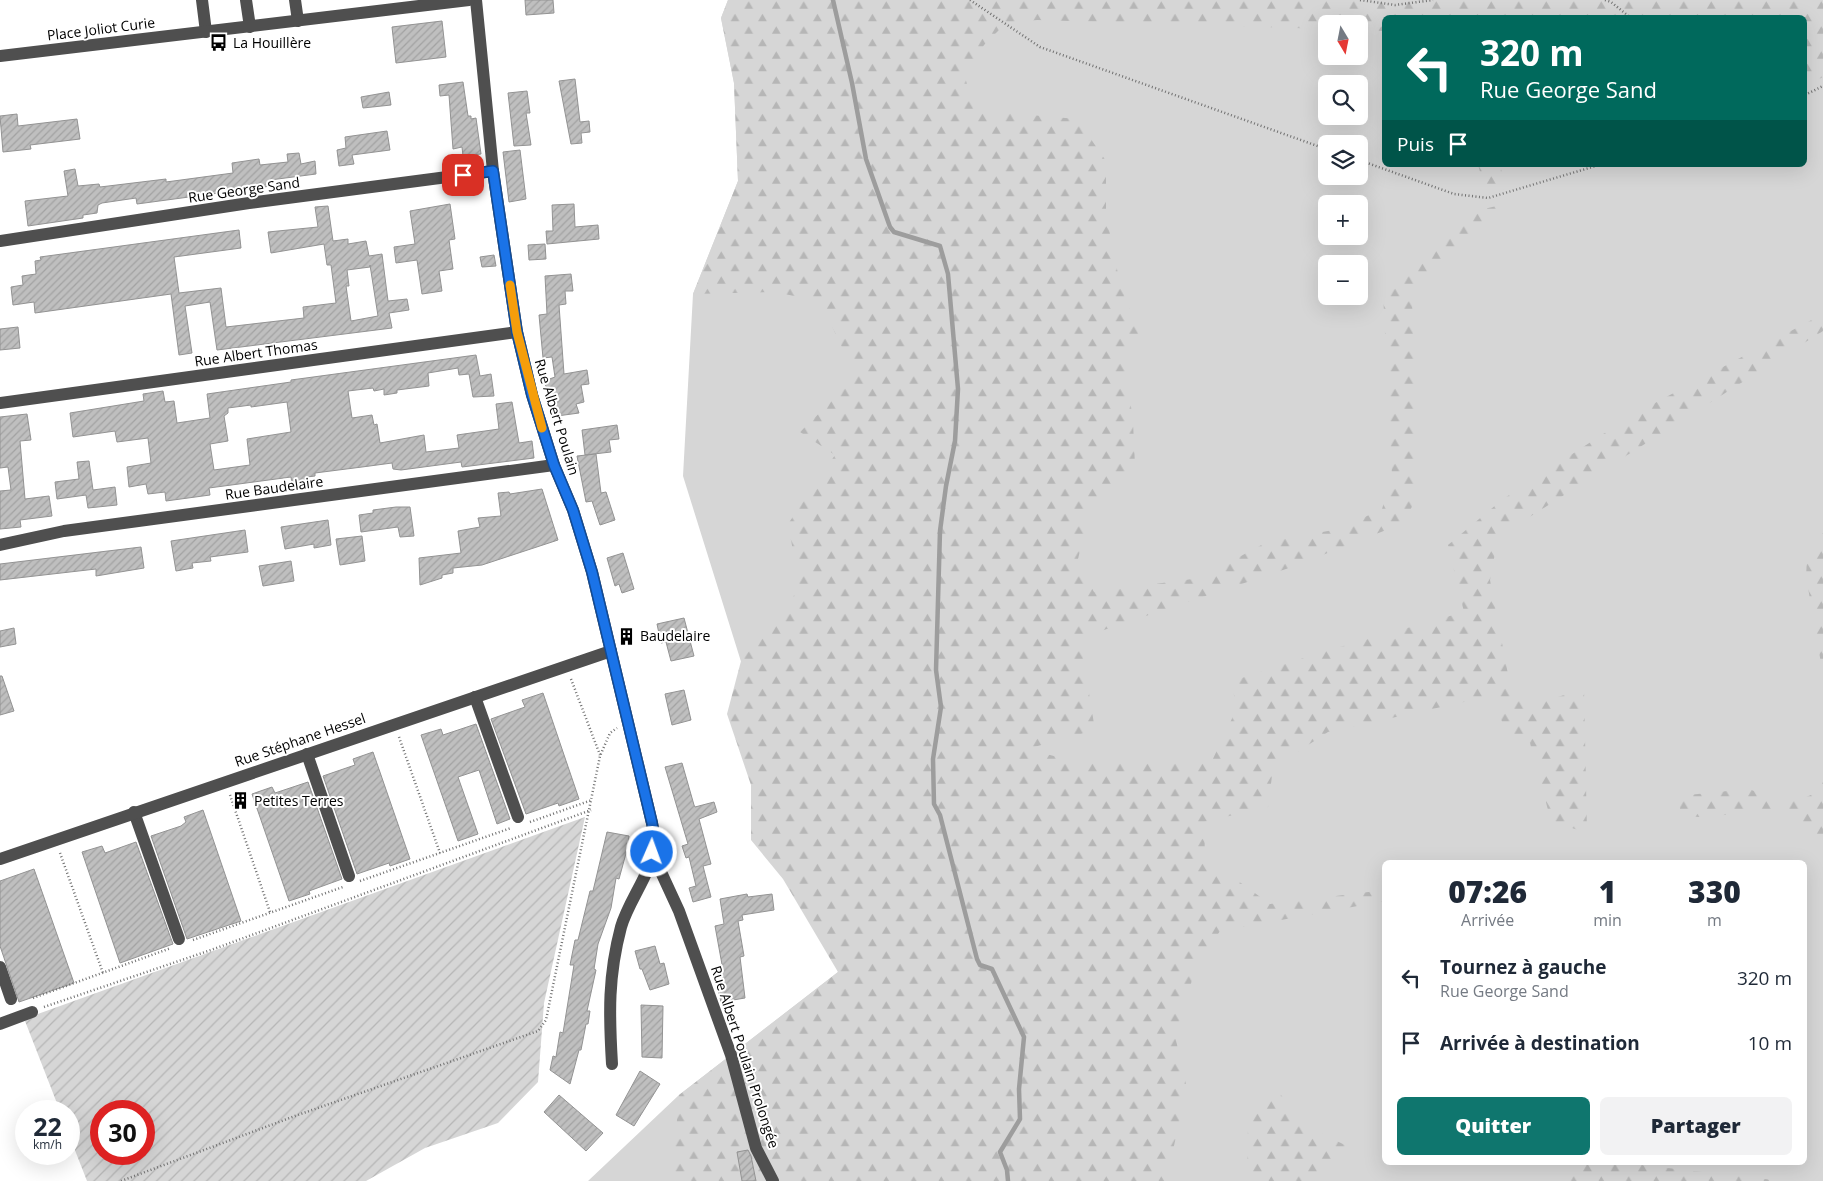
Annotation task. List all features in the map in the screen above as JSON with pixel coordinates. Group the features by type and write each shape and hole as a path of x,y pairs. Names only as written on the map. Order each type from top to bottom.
{"street":[{"path":"202,0 206,32"},
{"path":"246,0 250,27"},
{"path":"295,0 298,21"},
{"name":"Place Joliot Curie","path":"0,56 298,21 381,6 469,0"},
{"name":"Rue Albert Poulain","path":"476,0 493,171 517,332 532,395 554,465 573,510 611,650 655,842 650,863 622,924 613,961 609,998 612,1064"},
{"name":"Rue George Sand","path":"0,241 249,203 493,171"},
{"name":"Rue Albert Thomas","path":"0,403 517,332"},
{"name":"Rue Baudelaire","path":"0,545 64,531 554,465"},
{"name":"Rue Stéphane Hessel","path":"0,859 611,650"},
{"path":"475,697 519,822"},
{"path":"307,754 349,876"},
{"path":"134,812 181,943"},
{"name":"Rue Albert Poulain Prolongée","path":"650,863 661,872 679,911 731,1055 756,1148 773,1181"},
{"path":"0,967 11,999"},
{"path":"0,1024 32,1005"}],"path":[{"path":"970,0 1040,47 1318,146"},
{"path":"1360,0 1395,5 1433,0"},
{"path":"1605,0 1611,2 1627,15"},
{"path":"1807,94 1823,86"},
{"path":"1368,163 1454,194 1488,198 1592,167"},
{"path":"566,666 600,756"},
{"path":"121,1181 304,1112 538,1031 546,1020 591,810 600,756 610,733 628,719"},
{"path":"394,724 440,853"},
{"path":"226,782 270,912"},
{"path":"32,1005 181,943 440,853 519,822 592,800"},
{"path":"32,1005 211,950 591,810"},
{"path":"56,839 103,974"}],"green space":[{"path":"728,0 1823,0 1823,1181 588,1181 679,1095 838,972 683,476 693,294 738,181 734,83 721,18"},
{"path":"728,0 1823,0 1823,77 1807,85 1807,15 1382,15 1382,31 1368,30 1368,15 1318,15 1318,29 1037,20 1006,23 984,45 965,77 974,110 1077,119 1106,161 1106,214 1120,284 1141,340 1125,360 1133,422 1135,466 1092,502 1078,559 1094,592 1200,578 1267,542 1339,529 1382,509 1392,477 1383,292 1467,213 1505,204 1412,295 1418,494 1404,523 1292,567 1080,638 1095,730 1027,749 1073,761 1151,759 1211,763 1236,710 1232,681 1329,650 1464,612 1448,545 1503,499 1634,414 1823,314 1823,331 1498,537 1490,580 1511,690 1528,706 1584,689 1587,833 1551,821 1530,743 1506,731 1491,696 1328,732 1273,768 1268,807 1204,822 1205,857 1270,904 1382,890 1382,902 1220,931 1196,967 1175,1036 1187,1088 1166,1181 672,1181 679,1095 838,972 783,879 751,840 751,785 727,714 741,661 800,588 788,524 835,455 800,432 856,377 820,301 774,292 693,294 738,181 734,83 721,18"},
{"path":"1479,167 1501,167 1506,188 1488,198"},
{"path":"1823,533 1823,675 1806,576 1807,559"},
{"path":"1823,782 1823,850 1801,820 1786,813 1762,811 1700,817 1681,815 1678,796 1748,789 1782,800 1799,800 1818,792"},
{"path":"585,817 544,1003 538,1082 498,1123 425,1148 366,1181 87,1181 80,1163 80,1100 56,1100 25,1021 35,1015"},
{"path":"1277,1090 1306,1126 1349,1147 1320,1181 1247,1181 1248,1117"},
{"path":"1573,1165 1641,1165 1783,1181 1561,1181"}],"building":[{"path":"525,0 553,0 554,13 526,15"},
{"path":"442,21 446,57 396,63 392,27"},
{"path":"575,79 580,122 589,121 590,132 581,133 582,143 571,144 559,81"},
{"path":"463,82 468,116 471,116 471,119 476,118 481,154 463,156 462,147 453,149 449,95 440,96 439,85"},
{"path":"527,91 530,113 526,113 531,145 514,146 508,93"},
{"path":"389,92 391,105 363,108 361,97"},
{"path":"17,114 18,126 77,119 80,139 30,145 31,149 3,152 0,116"},
{"path":"387,131 390,150 352,155 354,164 339,166 337,150 346,148 345,137"},
{"path":"520,150 526,199 509,202 503,152"},
{"path":"299,153 301,164 315,161 316,174 270,180 271,186 137,204 136,198 102,203 98,205 97,213 83,215 83,218 28,226 25,201 68,196 64,171 75,169 78,186 99,184 100,187 166,179 166,182 233,173 232,163 259,159 260,165 288,162 287,154"},
{"path":"450,204 455,239 449,240 453,269 439,271 442,291 422,294 417,260 396,263 394,247 415,244 410,211"},
{"path":"574,204 575,227 598,225 599,239 547,244 546,231 553,231 552,205"},
{"path":"328,206 333,241 348,239 348,244 366,241 369,256 382,254 388,301 407,299 409,310 389,313 392,328 217,350 210,302 185,306 192,353 179,355 171,294 35,313 34,302 13,305 11,287 23,285 22,276 36,274 35,261 41,260 40,257 239,230 241,248 174,257 179,293 221,288 226,327 304,318 303,307 336,303 331,265 327,265 324,244 271,253 268,232 318,227 315,207","holes":["370,265 378,316 351,321 346,286 349,286 347,270 370,267"]},
{"path":"545,244 546,259 529,260 528,245"},
{"path":"494,255 496,266 482,267 480,257"},
{"path":"571,274 573,291 565,291 566,304 559,305 564,374 587,370 589,384 581,385 584,402 576,404 579,413 557,416 544,381 555,377 552,357 543,358 539,315 547,314 545,276"},
{"path":"18,327 20,348 0,350 0,329"},
{"path":"476,355 480,376 491,374 494,396 473,397 469,374 459,375 458,368 428,373 429,386 397,390 397,393 384,395 384,389 374,391 373,388 348,391 352,418 372,415 374,425 377,424 380,443 424,435 426,452 459,448 457,435 499,429 496,404 512,402 519,443 532,441 534,458 462,467 461,462 401,470 393,469 392,463 315,473 315,476 307,477 308,488 293,490 291,477 209,488 210,495 166,501 165,492 148,494 146,484 129,487 127,467 151,463 148,438 117,442 115,431 73,437 70,413 144,401 143,394 163,391 165,402 174,401 177,423 210,418 207,394 291,382 291,380","holes":["287,402 291,432 247,439 250,465 214,470 210,444 228,441 224,416 228,413 228,408"]},
{"path":"27,414 31,440 20,441 25,499 49,496 52,516 20,520 21,527 0,529 0,491 11,490 8,467 0,468 0,417"},
{"path":"617,425 619,439 609,440 611,452 585,455 582,430"},
{"path":"596,454 601,493 606,492 615,520 600,525 592,501 586,502 577,456"},
{"path":"89,461 93,490 115,487 117,505 88,508 86,495 57,499 55,482 79,479 77,462"},
{"path":"542,489 558,540 482,565 453,568 453,573 442,575 442,578 420,585 419,558 461,553 458,531 480,527 478,518 501,516 498,493 509,492 510,494"},
{"path":"410,507 414,536 400,537 398,527 361,532 359,515 373,513 373,510"},
{"path":"328,520 331,545 314,548 314,544 285,549 281,527"},
{"path":"245,530 248,552 210,557 211,561 192,563 193,568 176,571 171,541"},
{"path":"362,536 365,561 340,565 336,539"},
{"path":"141,547 144,568 96,576 96,569 0,580 0,564"},
{"path":"623,553 634,589 622,593 619,584 615,586 607,558"},
{"path":"291,561 294,581 263,586 259,566"},
{"path":"684,618 694,656 671,661 666,642 661,643 657,624"},
{"path":"14,628 16,644 0,647 0,631"},
{"path":"0,676 2,676 14,711 0,715"},
{"path":"684,690 691,720 672,725 665,694"},
{"path":"543,693 579,799 559,806 558,803 526,814 491,719 525,707 522,700"},
{"path":"476,724 510,819 497,824 479,770 458,777 478,834 458,841 421,735 441,729 443,735"},
{"path":"373,752 410,859 390,866 389,863 357,874 323,776 355,765 353,759"},
{"path":"682,763 695,807 714,802 717,812 699,819 711,864 703,866 711,897 693,902 689,888 696,886 689,857 686,858 682,846 688,844 665,767"},
{"path":"308,782 342,879 309,891 310,894 289,901 252,794 272,787 275,793"},
{"path":"203,810 241,921 187,939 151,836 181,826 186,822 184,817"},
{"path":"607,832 629,836 628,846 619,879 616,878 611,908 598,944 594,969 596,970 587,1011 590,1011 588,1024 586,1024 581,1050 579,1050 570,1084 550,1070 553,1056 556,1057 560,1032 563,1033 574,965 570,965 575,940 578,940 590,891 593,891"},
{"path":"136,842 173,944 120,963 82,852 102,846 105,853"},
{"path":"34,869 74,983 19,1002 0,946 0,881"},
{"path":"747,894 748,897 772,894 774,910 742,915 743,920 738,921 744,956 740,957 745,998 721,1002 714,972 723,970 715,926 724,924 720,899"},
{"path":"655,946 660,964 664,963 669,984 650,990 642,969 640,969 635,951"},
{"path":"641,1005 663,1006 662,1058 642,1057"},
{"path":"640,1071 660,1084 634,1126 616,1115"},
{"path":"559,1095 603,1133 586,1151 544,1112"},
{"path":"748,1150 756,1181 742,1181 737,1152"}],"waterway":[{"path":"833,0 852,83 866,159 890,227 894,232 940,246 948,274 958,389 955,441 940,531 936,670 941,707 933,759 934,804 940,815 977,959 980,965 992,969 1024,1037 1019,1089 1020,1119 1000,1152 1007,1170 1008,1181"}],"slow traffic":[{"path":"510,285 517,332 542,428"}],"place":[{"name":"La Houillère","path":"219,43"},
{"name":"Baudelaire","path":"626,636"},
{"name":"Petites Terres","path":"240,801"}],"route":[{"path":"463,175 493,171 517,332 532,395 554,465 573,510 592,572 652,823 655,842 652,852"}]}
